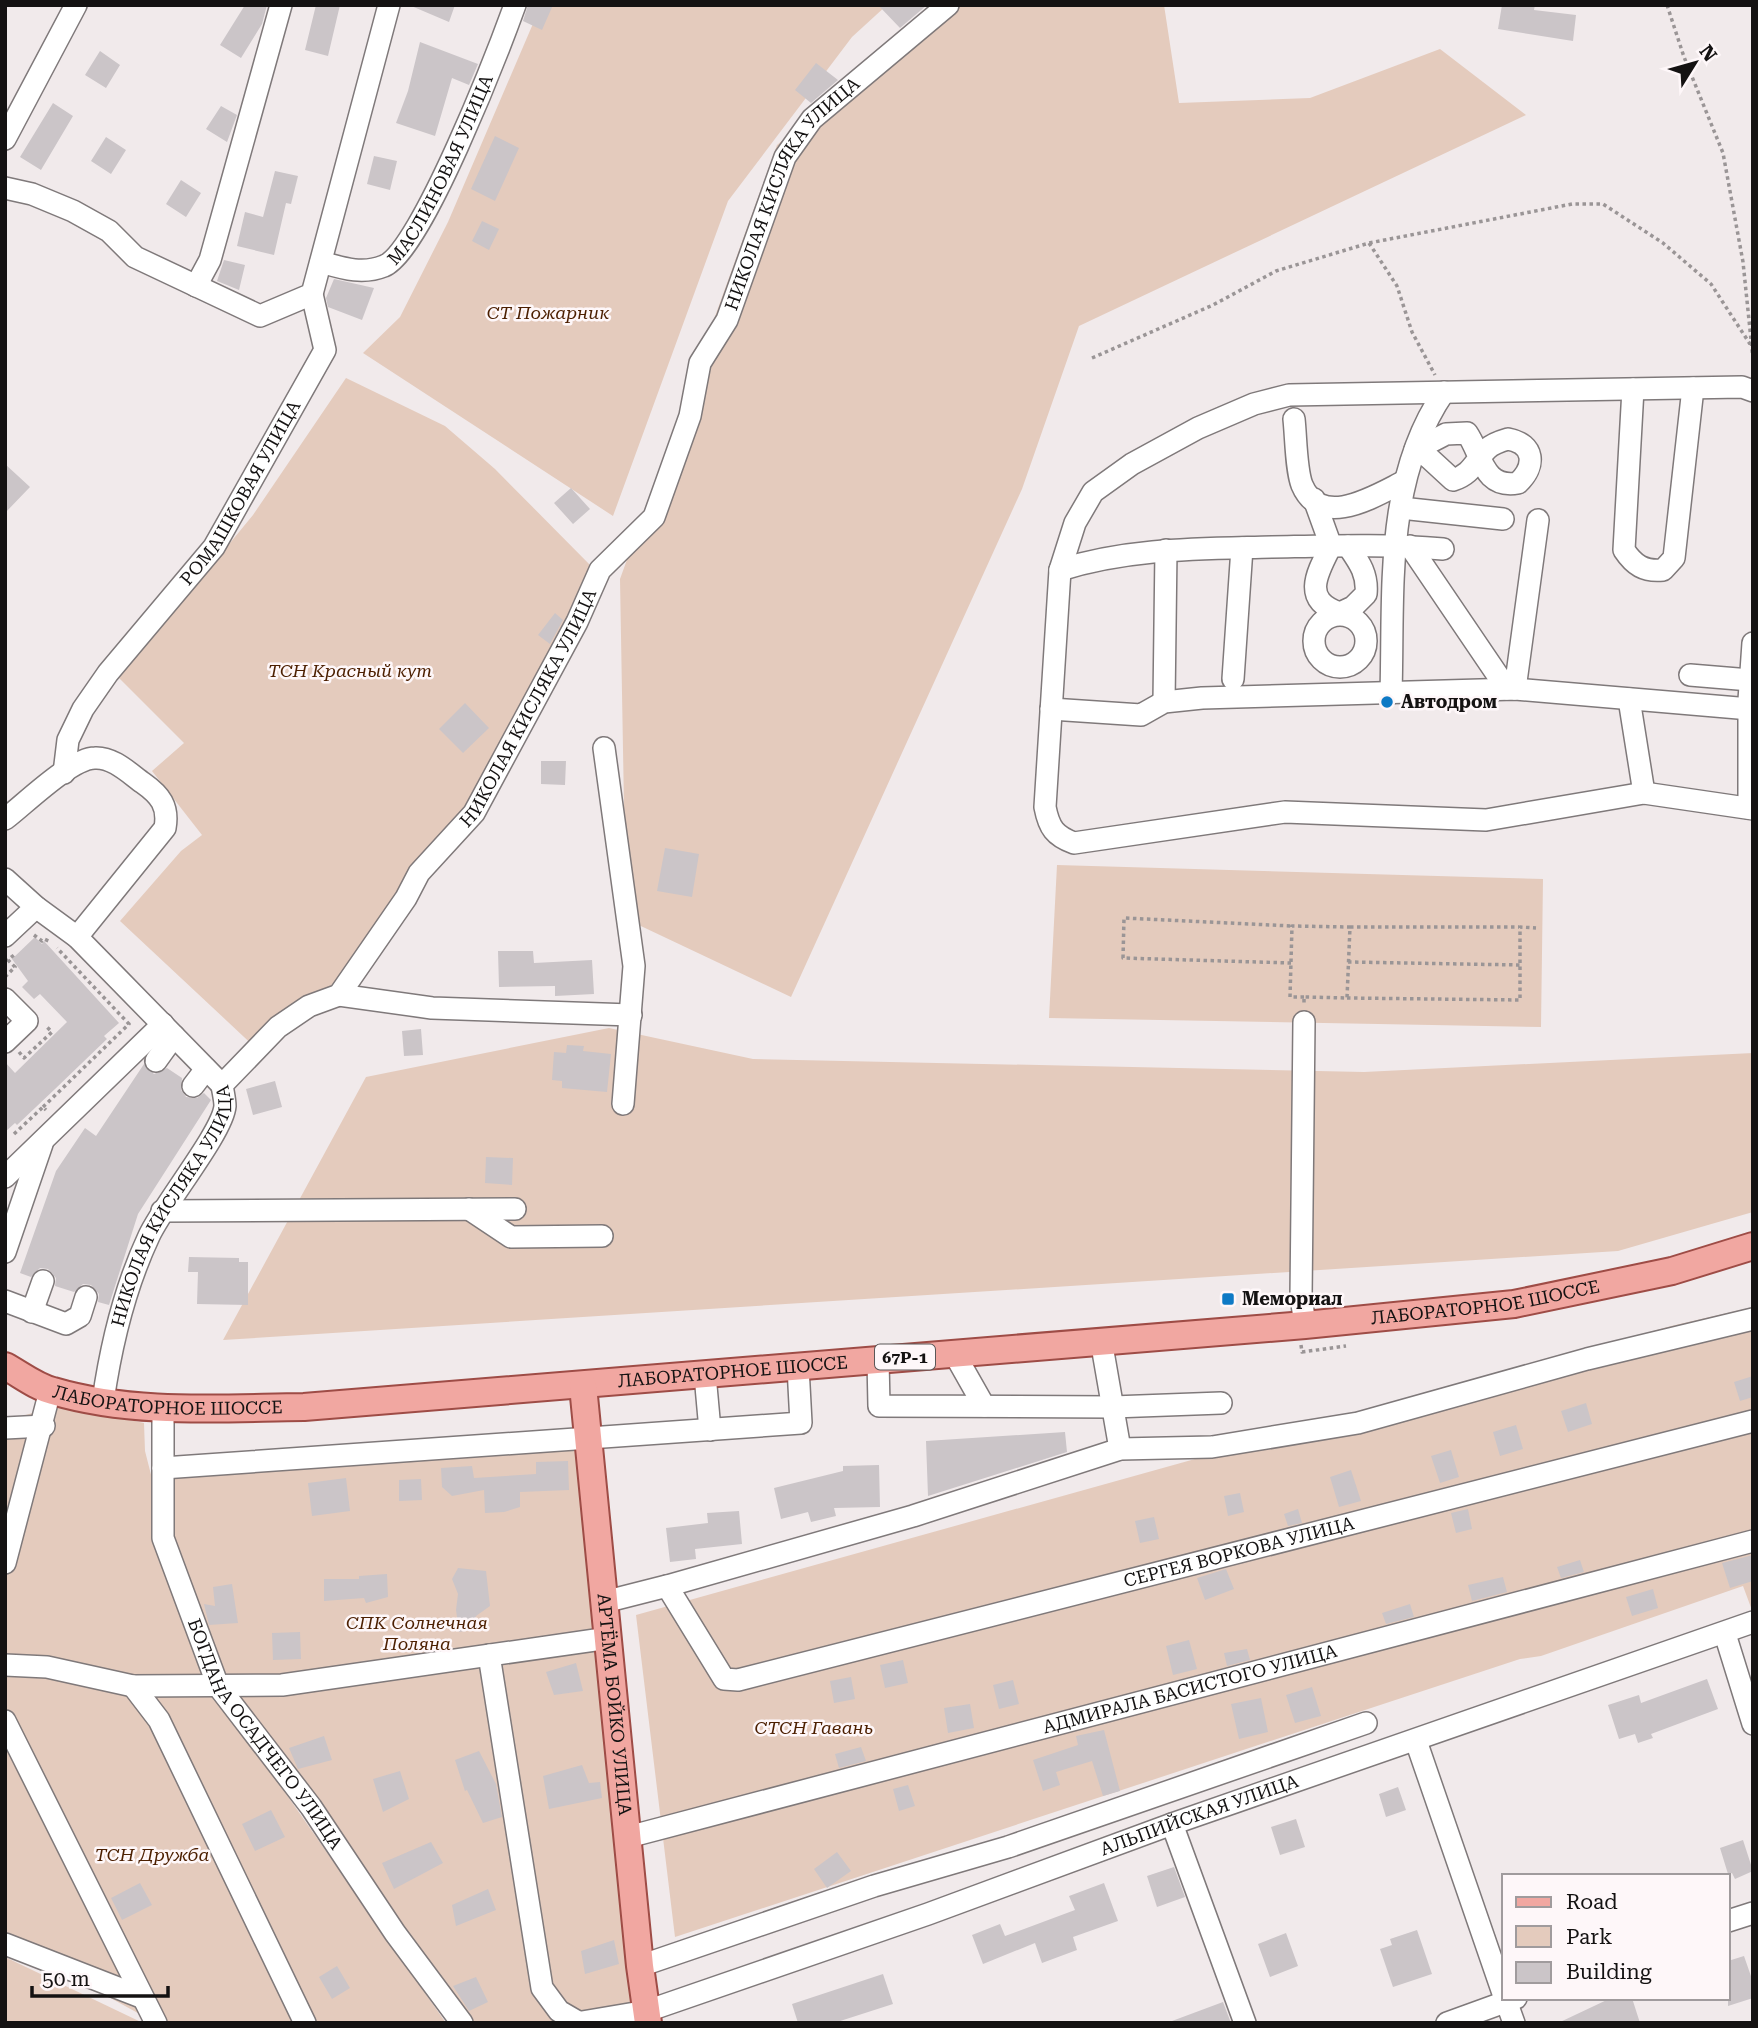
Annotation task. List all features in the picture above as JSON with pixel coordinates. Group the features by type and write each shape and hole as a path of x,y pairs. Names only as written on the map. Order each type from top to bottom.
{"main road":[{"name":"ЛАБОРАТОРНОЕ ШОССЕ","path":"5,1366 50,1391 103,1401 163,1409 304,1407 1306,1325 1514,1304 1672,1270 1753,1246"},
{"name":"АРТЁМА БОЙКО УЛИЦА","path":"583,1386 647,2017"}],"street":[{"path":"5,139 76,5"},
{"path":"196,286 210,260 281,5"},
{"name":"РОМАШКОВАЯ УЛИЦА","path":"64,773 68,740 83,709 108,673 214,547 324,350 312,294 389,5"},
{"name":"МАСЛИНОВАЯ УЛИЦА","path":"321,262 358,271 386,266 408,240 458,150 515,5"},
{"name":"НИКОЛАЯ КИСЛЯКА УЛИЦА","path":"103,1401 109,1358 137,1263 162,1211 219,1124 225,1107 222,1085 278,1027 309,1006 339,995 406,898 419,873 474,813 577,622 600,570 654,517 690,416 700,363 727,320 785,157 812,119 948,5"},
{"path":"5,188 32,194 73,211 109,231 135,257 260,316 312,294"},
{"path":"1753,391 1742,387 1289,395 1254,404 1198,428 1132,464 1093,492 1075,523 1060,570 1045,807 1048,823 1056,836 1074,843 1285,812 1486,820 1644,793 1751,808 1749,709 1753,643"},
{"path":"1633,389 1624,550 1633,563 1649,572 1663,570 1674,558 1693,388"},
{"path":"1391,693 1403,545 1403,482 1425,419 1444,392"},
{"path":"1294,419 1302,485 1314,499 1340,546 1364,571 1368,582 1366,594 1353,607 1340,613 1320,603 1315,591 1316,578 1340,546"},
{"path":"1457,432 1467,433 1480,459 1464,477 1454,480 1428,457 1415,450 1457,432"},
{"path":"1314,499 1329,508 1354,506 1403,482"},
{"path":"1401,508 1503,519"},
{"path":"1511,689 1538,520"},
{"path":"1060,570 1093,559 1166,550 1403,545 1443,550"},
{"path":"1403,545 1511,689"},
{"path":"1233,679 1242,548"},
{"path":"1164,702 1166,550"},
{"path":"1690,675 1750,680"},
{"path":"1051,709 1141,715 1164,702 1202,698 1511,689 1749,709"},
{"path":"1629,699 1644,793"},
{"path":"604,748 635,966 623,1104"},
{"path":"5,819 80,762 96,758 117,764 157,793 168,812 165,828 77,937"},
{"path":"5,879 36,907 77,937 168,1030 200,1077 222,1085"},
{"path":"11,944 36,907"},
{"path":"339,995 432,1008 631,1015"},
{"path":"5,999 27,1021 10,1045"},
{"path":"1304,1022 1301,1297 1306,1325"},
{"path":"156,1061 168,1030"},
{"path":"5,1177 168,1030"},
{"path":"5,1252 43,1141"},
{"path":"469,1209 511,1237 601,1236"},
{"path":"162,1211 515,1209"},
{"path":"32,1312 43,1281"},
{"path":"5,1301 66,1324 80,1316 86,1297"},
{"path":"604,1602 937,1508 1120,1448 1212,1447 1358,1423 1587,1359 1753,1319"},
{"path":"1101,1340 1120,1448"},
{"path":"954,1353 984,1406"},
{"path":"878,1360 878,1406 1113,1407 1221,1403"},
{"path":"163,1468 801,1423 798,1367"},
{"path":"705,1375 710,1430"},
{"path":"5,1563 44,1426 50,1391"},
{"name":"БОГДАНА ОСАДЧЕГО УЛИЦА","path":"163,1409 163,1538 218,1686 311,1807 395,1933 461,2023"},
{"name":"СЕРГЕЯ ВОРКОВА УЛИЦА","path":"667,1586 724,1679 738,1680 1753,1421"},
{"path":"5,1428 44,1426"},
{"name":"АДМИРАЛА БАСИСТОГО УЛИЦА","path":"628,1837 1753,1541"},
{"name":"АЛЬПИЙСКАЯ УЛИЦА","path":"577,2023 647,2017 1172,1824 1725,1634 1753,1622"},
{"path":"1725,1634 1753,1724"},
{"path":"5,1665 47,1667 134,1686 282,1685 609,1638"},
{"path":"489,1655 542,1988 559,2011 577,2023"},
{"path":"134,1686 159,1720 306,2023"},
{"path":"5,1721 156,2023"},
{"path":"640,1966 874,1886 1008,1847 1366,1723"},
{"path":"1416,1741 1502,1982"},
{"path":"1172,1824 1245,2023"},
{"path":"1730,1921 1753,1913"},
{"path":"5,1944 141,1997"},
{"path":"1447,2023 1505,2000"},
{"path":"1508,2000 1514,2023"}],"path":[{"path":"1667,5 1684,57 1723,153 1743,262 1753,359"},
{"path":"1093,358 1213,305 1276,271 1369,243 1572,204 1603,204 1663,243 1711,284 1751,344"},
{"path":"1369,243 1397,286 1412,332 1444,392"},
{"path":"1291,963 1123,958 1124,918 1292,926 1536,928"},
{"path":"1292,926 1290,997 1520,1000 1520,927"},
{"path":"1347,998 1349,927"},
{"path":"14,1135 129,1024 50,941 42,941 35,934 26,943"},
{"path":"5,977 16,967 8,960 11,944"},
{"path":"1348,962 1520,965"},
{"path":"1304,998 1304,1022"},
{"path":"10,1045 24,1058 52,1032 42,1021"},
{"path":"43,1107 49,1113"}],"green space":[{"name":"СТ Пожарник","path":"541,5 887,5 852,37 728,201 613,516 363,353 400,317 448,222"},
{"path":"943,5 1164,5 1179,103 1310,98 1440,49 1526,115 1079,326 1022,489 791,997 626,919 620,579 777,145"},
{"name":"ТСН Красный кут","path":"346,378 445,426 495,469 593,568 470,814 355,971 258,1050 120,921 181,851 202,835 152,771 184,743 119,678 253,515"},
{"path":"1057,865 1543,879 1541,1027 1049,1018"},
{"path":"609,1028 753,1059 1364,1072 1753,1053 1753,1212 1618,1251 223,1340 366,1077"},
{"name":"СТСН Гавань","path":"1753,1307 1753,1613 1743,1586 1541,1656 1520,1659 675,1937 636,1615 1671,1326"},
{"name":"ТСН Дружба","path":"60,1405 144,1423 145,1451 201,1672 446,2023 156,2023 5,1940 5,1421"},
{"name":"СПК Солнечная Поляна","path":"582,1434 641,2009 568,2023 468,2023 222,1681 171,1540 153,1465"},
{"path":"5,1957 143,2023 5,2023"}],"building":[{"path":"245,5 267,5 262,24 241,58 220,45"},
{"path":"316,5 340,5 328,56 305,50"},
{"path":"409,5 455,5 449,22"},
{"path":"528,5 553,5 542,30 523,21"},
{"path":"878,5 927,5 900,28"},
{"path":"1502,5 1535,5 1534,10 1576,15 1573,41 1498,29"},
{"path":"420,42 478,64 469,85 452,78 435,136 396,123 408,91"},
{"path":"100,51 120,65 106,88 85,75"},
{"path":"816,63 838,80 811,103 795,90"},
{"path":"53,103 73,116 41,170 20,157"},
{"path":"221,106 237,115 227,142 206,129"},
{"path":"495,136 519,148 495,201 471,189"},
{"path":"106,137 126,150 111,174 91,161"},
{"path":"374,156 397,161 390,190 367,184"},
{"path":"275,171 298,176 291,204 286,203 274,255 237,246 245,212 263,217"},
{"path":"181,180 201,193 186,217 166,204"},
{"path":"482,221 499,229 489,250 472,241"},
{"path":"224,260 245,265 239,290 217,281"},
{"path":"334,279 374,288 362,320 328,307 326,298"},
{"path":"5,464 30,487 5,513"},
{"path":"571,488 590,509 573,524 554,503"},
{"path":"555,613 563,620 550,644 538,635"},
{"path":"465,703 489,728 463,753 439,729"},
{"path":"541,761 566,761 565,785 541,784"},
{"path":"665,848 699,854 692,897 657,891"},
{"path":"35,937 42,944 44,941 119,1023 104,1036 107,1039 55,1089 17,1125 15,1123 5,1132 5,1062 15,1073 67,1022 40,994 34,999 22,987 28,981 12,959"},
{"path":"498,951 533,951 534,963 592,960 594,994 555,996 555,986 499,987"},
{"path":"421,1029 423,1055 404,1056 402,1031"},
{"path":"567,1045 584,1046 583,1051 611,1054 607,1092 562,1088 562,1081 552,1080 554,1052 566,1053"},
{"path":"144,1064 154,1074 167,1068 182,1078 181,1090 186,1097 197,1098 204,1093 211,1100 138,1214 109,1305 98,1302 99,1294 91,1285 83,1284 74,1292 55,1286 56,1278 48,1269 40,1268 31,1277 20,1273 56,1171 85,1128 96,1136"},
{"path":"275,1081 282,1107 253,1115 246,1089"},
{"path":"486,1157 513,1158 512,1185 485,1183"},
{"path":"189,1257 239,1258 239,1262 248,1262 248,1305 197,1304 198,1272 188,1272"},
{"path":"1753,1376 1753,1397 1740,1401 1734,1382"},
{"path":"1586,1403 1592,1424 1568,1432 1561,1411"},
{"path":"1516,1425 1523,1449 1500,1456 1493,1432"},
{"path":"1065,1432 1067,1452 928,1496 926,1441"},
{"path":"1451,1450 1459,1477 1440,1483 1431,1456"},
{"path":"568,1461 569,1490 520,1492 520,1507 504,1512 485,1513 484,1490 452,1496 442,1487 441,1468 472,1466 474,1478 536,1474 536,1462"},
{"path":"879,1465 880,1507 834,1508 836,1516 811,1522 808,1512 781,1519 774,1488 843,1471 843,1466"},
{"path":"1351,1470 1361,1501 1339,1507 1330,1477"},
{"path":"346,1478 350,1511 312,1516 308,1483"},
{"path":"421,1479 422,1500 399,1501 399,1480"},
{"path":"1240,1493 1244,1512 1228,1516 1224,1496"},
{"path":"1298,1509 1302,1523 1288,1526 1284,1514"},
{"path":"1468,1509 1472,1529 1456,1533 1451,1513"},
{"path":"739,1511 742,1544 695,1549 696,1559 670,1562 666,1528 708,1523 707,1513"},
{"path":"1154,1517 1159,1539 1140,1543 1135,1521"},
{"path":"1753,1555 1753,1581 1730,1588 1722,1563"},
{"path":"1580,1560 1584,1572 1561,1578 1557,1567"},
{"path":"458,1568 486,1571 490,1606 476,1616 470,1630 459,1632 456,1610 458,1594 452,1579"},
{"path":"1226,1569 1234,1589 1205,1600 1197,1578"},
{"path":"387,1574 388,1597 366,1603 364,1598 324,1601 324,1579 359,1579 359,1576"},
{"path":"1503,1577 1507,1592 1472,1601 1468,1585"},
{"path":"232,1584 238,1623 209,1625 204,1604 215,1606 213,1587"},
{"path":"1653,1589 1658,1608 1632,1616 1626,1597"},
{"path":"1410,1604 1414,1617 1386,1624 1382,1613"},
{"path":"300,1632 301,1659 273,1660 272,1633"},
{"path":"1189,1640 1197,1669 1173,1675 1166,1646"},
{"path":"1247,1649 1250,1660 1227,1666 1224,1653"},
{"path":"903,1660 908,1683 885,1688 880,1665"},
{"path":"576,1663 583,1691 554,1695 546,1672"},
{"path":"851,1677 855,1699 834,1703 830,1681"},
{"path":"1707,1679 1718,1709 1651,1734 1653,1738 1638,1743 1635,1734 1619,1739 1608,1705 1639,1695 1641,1703"},
{"path":"1013,1680 1019,1704 999,1709 993,1685"},
{"path":"1312,1687 1321,1716 1295,1723 1286,1695"},
{"path":"1261,1698 1268,1732 1239,1739 1231,1704"},
{"path":"970,1704 974,1728 948,1733 944,1708"},
{"path":"1104,1730 1120,1791 1103,1796 1092,1761 1056,1772 1060,1785 1043,1791 1033,1760 1078,1745 1076,1736"},
{"path":"324,1736 332,1760 298,1769 289,1748"},
{"path":"861,1747 866,1761 839,1768 835,1754"},
{"path":"479,1751 496,1784 502,1817 483,1823 467,1790 465,1791 455,1760"},
{"path":"582,1765 589,1783 600,1782 602,1798 549,1809 543,1776"},
{"path":"400,1771 409,1799 383,1812 373,1779"},
{"path":"908,1785 915,1806 899,1811 893,1789"},
{"path":"1398,1787 1406,1810 1386,1817 1379,1794"},
{"path":"271,1810 285,1837 255,1851 242,1824"},
{"path":"1296,1819 1305,1847 1280,1855 1271,1827"},
{"path":"1743,1840 1753,1871 1735,1879 1732,1873 1728,1874 1720,1848"},
{"path":"431,1842 443,1863 394,1889 382,1863"},
{"path":"837,1852 851,1871 827,1888 814,1869"},
{"path":"1174,1867 1185,1897 1157,1907 1147,1876"},
{"path":"140,1883 152,1905 122,1920 111,1898"},
{"path":"1104,1883 1118,1921 1073,1937 1077,1950 1042,1963 1035,1943 983,1964 972,1935 1000,1924 1005,1936 1075,1910 1069,1896"},
{"path":"488,1889 496,1910 456,1926 452,1905"},
{"path":"1417,1930 1432,1974 1393,1987 1380,1949 1392,1945 1390,1939"},
{"path":"1286,1933 1298,1966 1270,1977 1258,1944"},
{"path":"614,1940 619,1964 585,1974 581,1951"},
{"path":"1744,1956 1753,1982 1753,1998 1728,2006 1730,2000 1730,1960"},
{"path":"337,1966 350,1988 332,1999 319,1977"},
{"path":"883,1974 893,2004 834,2023 798,2023 792,2004"},
{"path":"476,1977 488,2002 469,2011 453,1986"},
{"path":"1607,2000 1633,2000 1640,2023 1558,2023"},
{"path":"1223,2002 1231,2023 1172,2023 1172,2021"}],"place":[{"name":"Автодром","path":"1387,702"},
{"name":"Мемориал","path":"1228,1299"}]}
